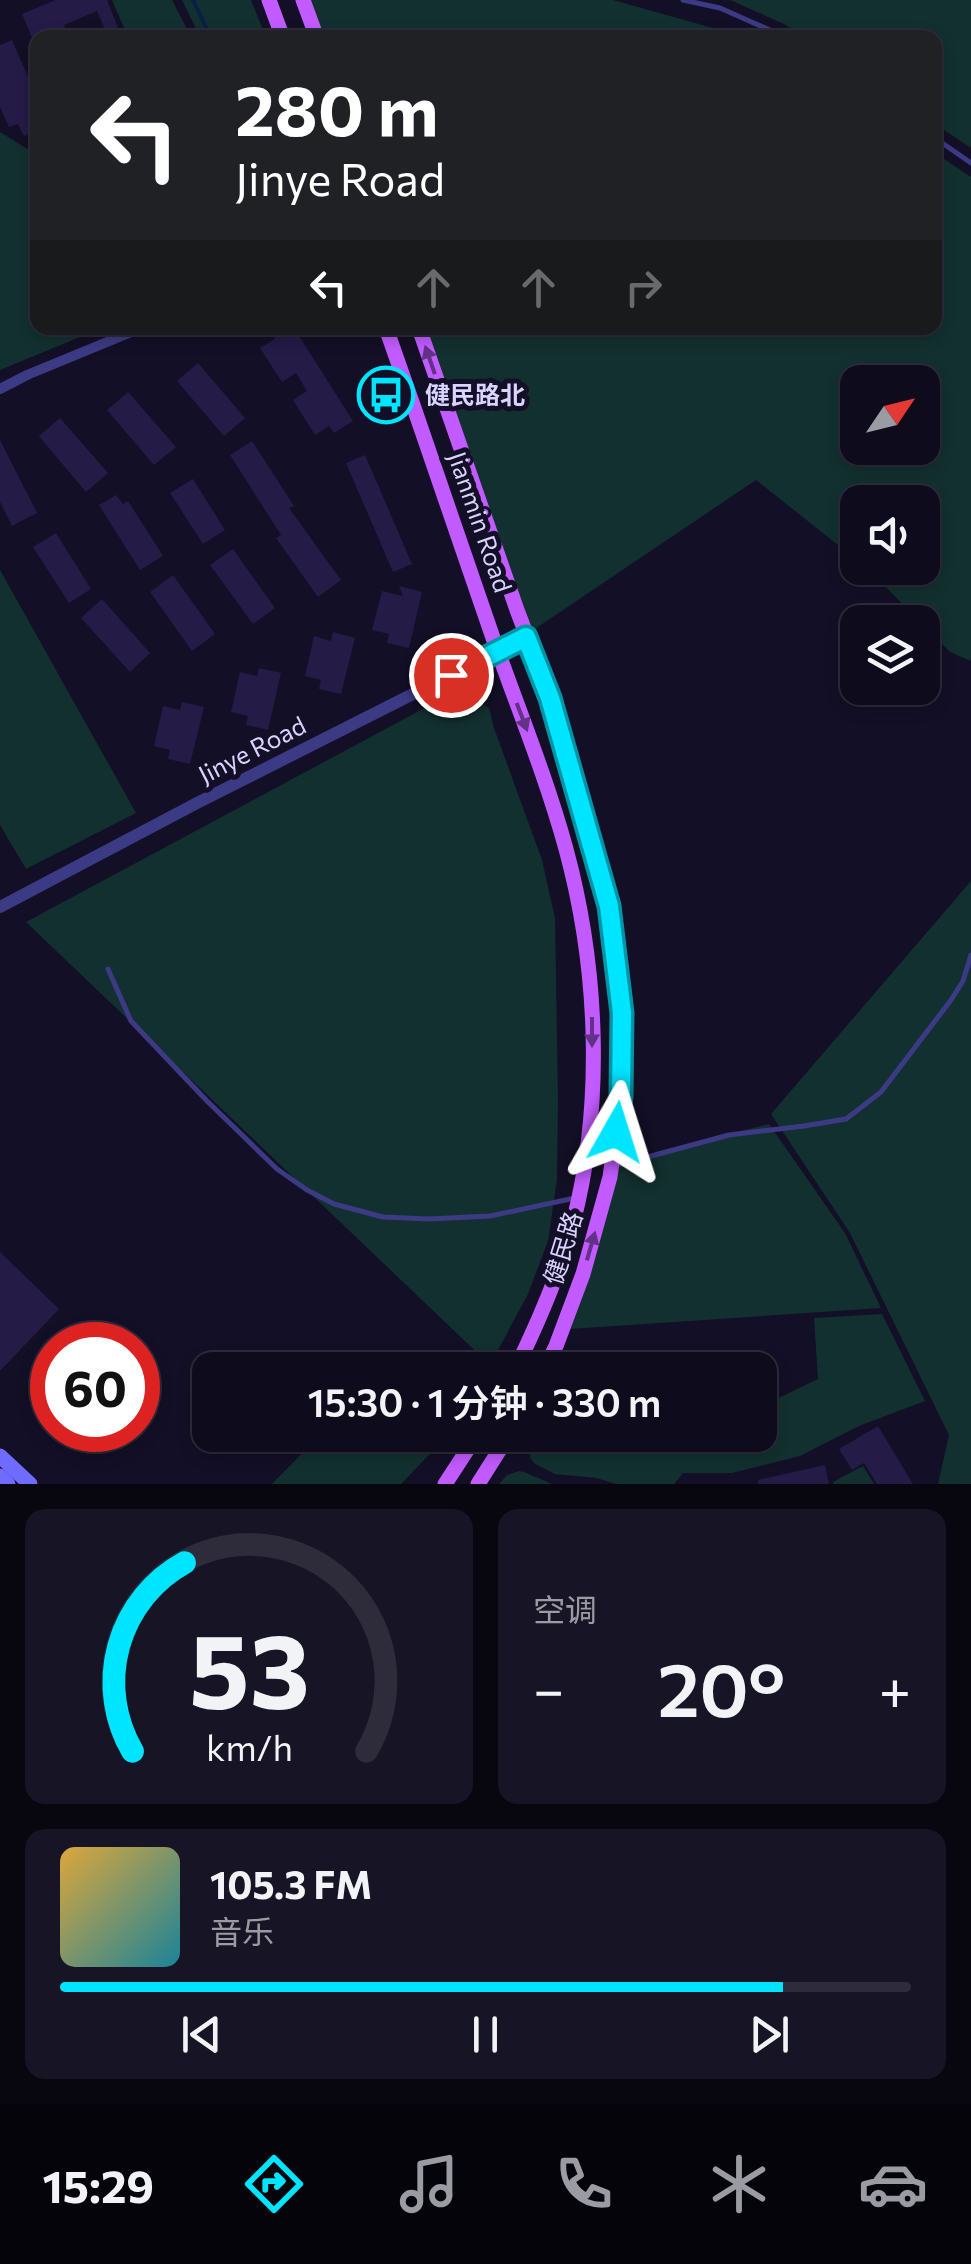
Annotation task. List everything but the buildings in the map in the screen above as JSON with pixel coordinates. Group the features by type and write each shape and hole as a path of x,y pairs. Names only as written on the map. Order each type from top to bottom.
{"main road":[{"path":"268,0 280,30"},
{"path":"304,0 315,30"},
{"name":"Jianmin Road","path":"388,335 541,766 582,918 590,978 589,1134 579,1197 552,1286 523,1352"},
{"name":"健民路","path":"421,335 550,698 609,906 622,1013 621,1096 612,1167 583,1274 552,1352"},
{"path":"445,1484 467,1452"},
{"path":"478,1484 498,1452"},
{"path":"0,1456 30,1484"},
{"path":"0,1476 8,1484"}],"street":[{"path":"0,389 124,335"},
{"name":"Jinye Road","path":"0,907 526,637"}],"lane":[{"path":"683,0 720,8 770,30"},
{"path":"942,143 971,162"},
{"path":"612,1167 730,1135 846,1119 881,1092 928,1031 962,981 971,955"},
{"path":"108,969 131,1021 207,1102 277,1169 334,1204 383,1218 428,1219 490,1216 579,1197"}],"green space":[{"path":"112,0 172,0 187,30 125,30"},
{"path":"182,0 251,0 263,30 197,30"},
{"path":"310,0 613,0 720,30 321,30"},
{"path":"730,0 971,0 971,148 942,129 942,30 793,30"},
{"path":"0,132 30,151 30,335 85,335 0,370"},
{"path":"942,158 971,177 971,661 950,652 940,642 940,605 904,605 884,585 940,585 940,485 840,485 840,547 756,480 532,631 427,335 942,335"},
{"path":"0,570 136,813 26,869 0,825"},
{"path":"460,689 489,708 542,860 555,918 558,1100 557,1179 548,1241 528,1294 497,1352 476,1352 26,922"},
{"path":"971,881 971,1484 938,1484 949,1435 850,1233 771,1114"},
{"path":"769,1124 845,1233 881,1308 570,1329 618,1162"},
{"path":"882,1314 925,1401 859,1426 800,1456 732,1473 683,1473 674,1484 616,1484 555,1474 530,1458 530,1452 777,1452 777,1399 818,1379 814,1318"},
{"path":"303,1452 432,1452 401,1484 272,1484"},
{"path":"863,1466 874,1484 834,1484 833,1482"},
{"path":"519,1471 552,1484 499,1484 507,1475"}],"waterway":[{"path":"193,0 207,30"}],"place":[{"name":"健民路北","path":"386,395"}],"route":[{"path":"451,675 526,637 550,698 609,906 622,1013 621,1096 616,1132"}]}
